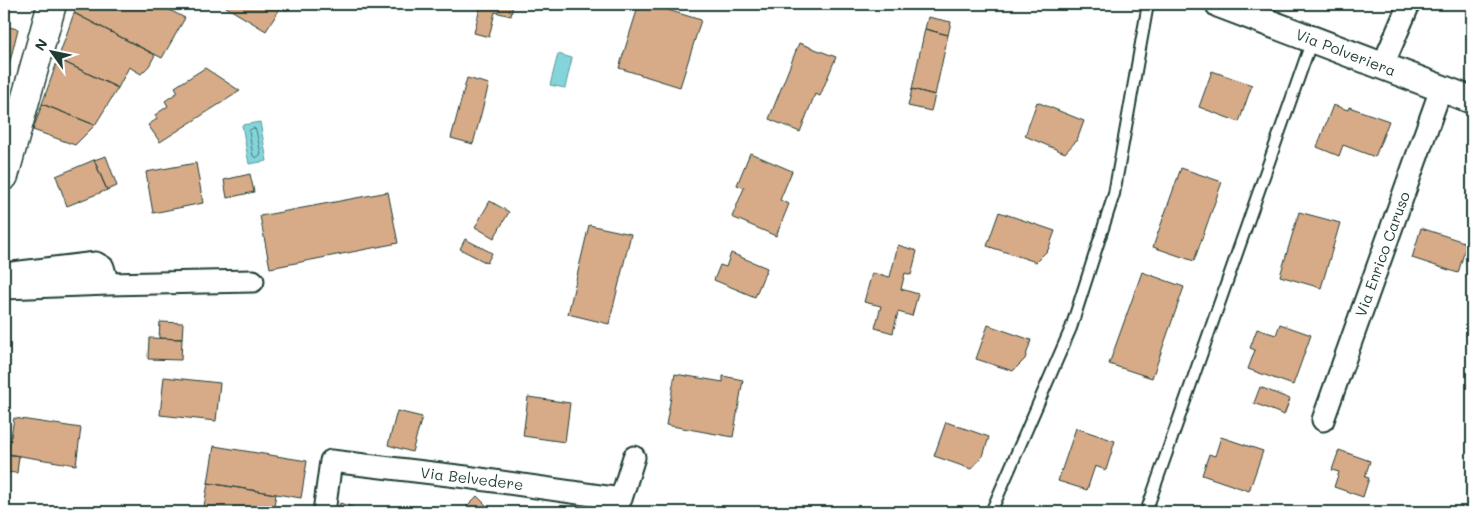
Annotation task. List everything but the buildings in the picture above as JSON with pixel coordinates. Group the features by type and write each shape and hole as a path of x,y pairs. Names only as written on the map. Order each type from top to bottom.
{"main road":[{"path":"4,176 10,136 52,4"}],"street":[{"name":"Via Polveriera","path":"1219,4 1472,100"},
{"path":"1382,66 1409,4"},
{"name":"Via Enrico Caruso","path":"1324,420 1441,89"},
{"path":"4,274 96,263 103,268 108,284"},
{"path":"4,288 253,281"},
{"name":"Via Belvedere","path":"324,512 331,461 466,477 621,499 634,457"}],"lane":[{"path":"991,512 1071,328 1114,194 1148,4"},
{"path":"1146,512 1312,39"}],"water":[{"path":"558,54 572,58 565,88 550,85"},
{"path":"260,122 267,161 249,164 242,125"}]}
